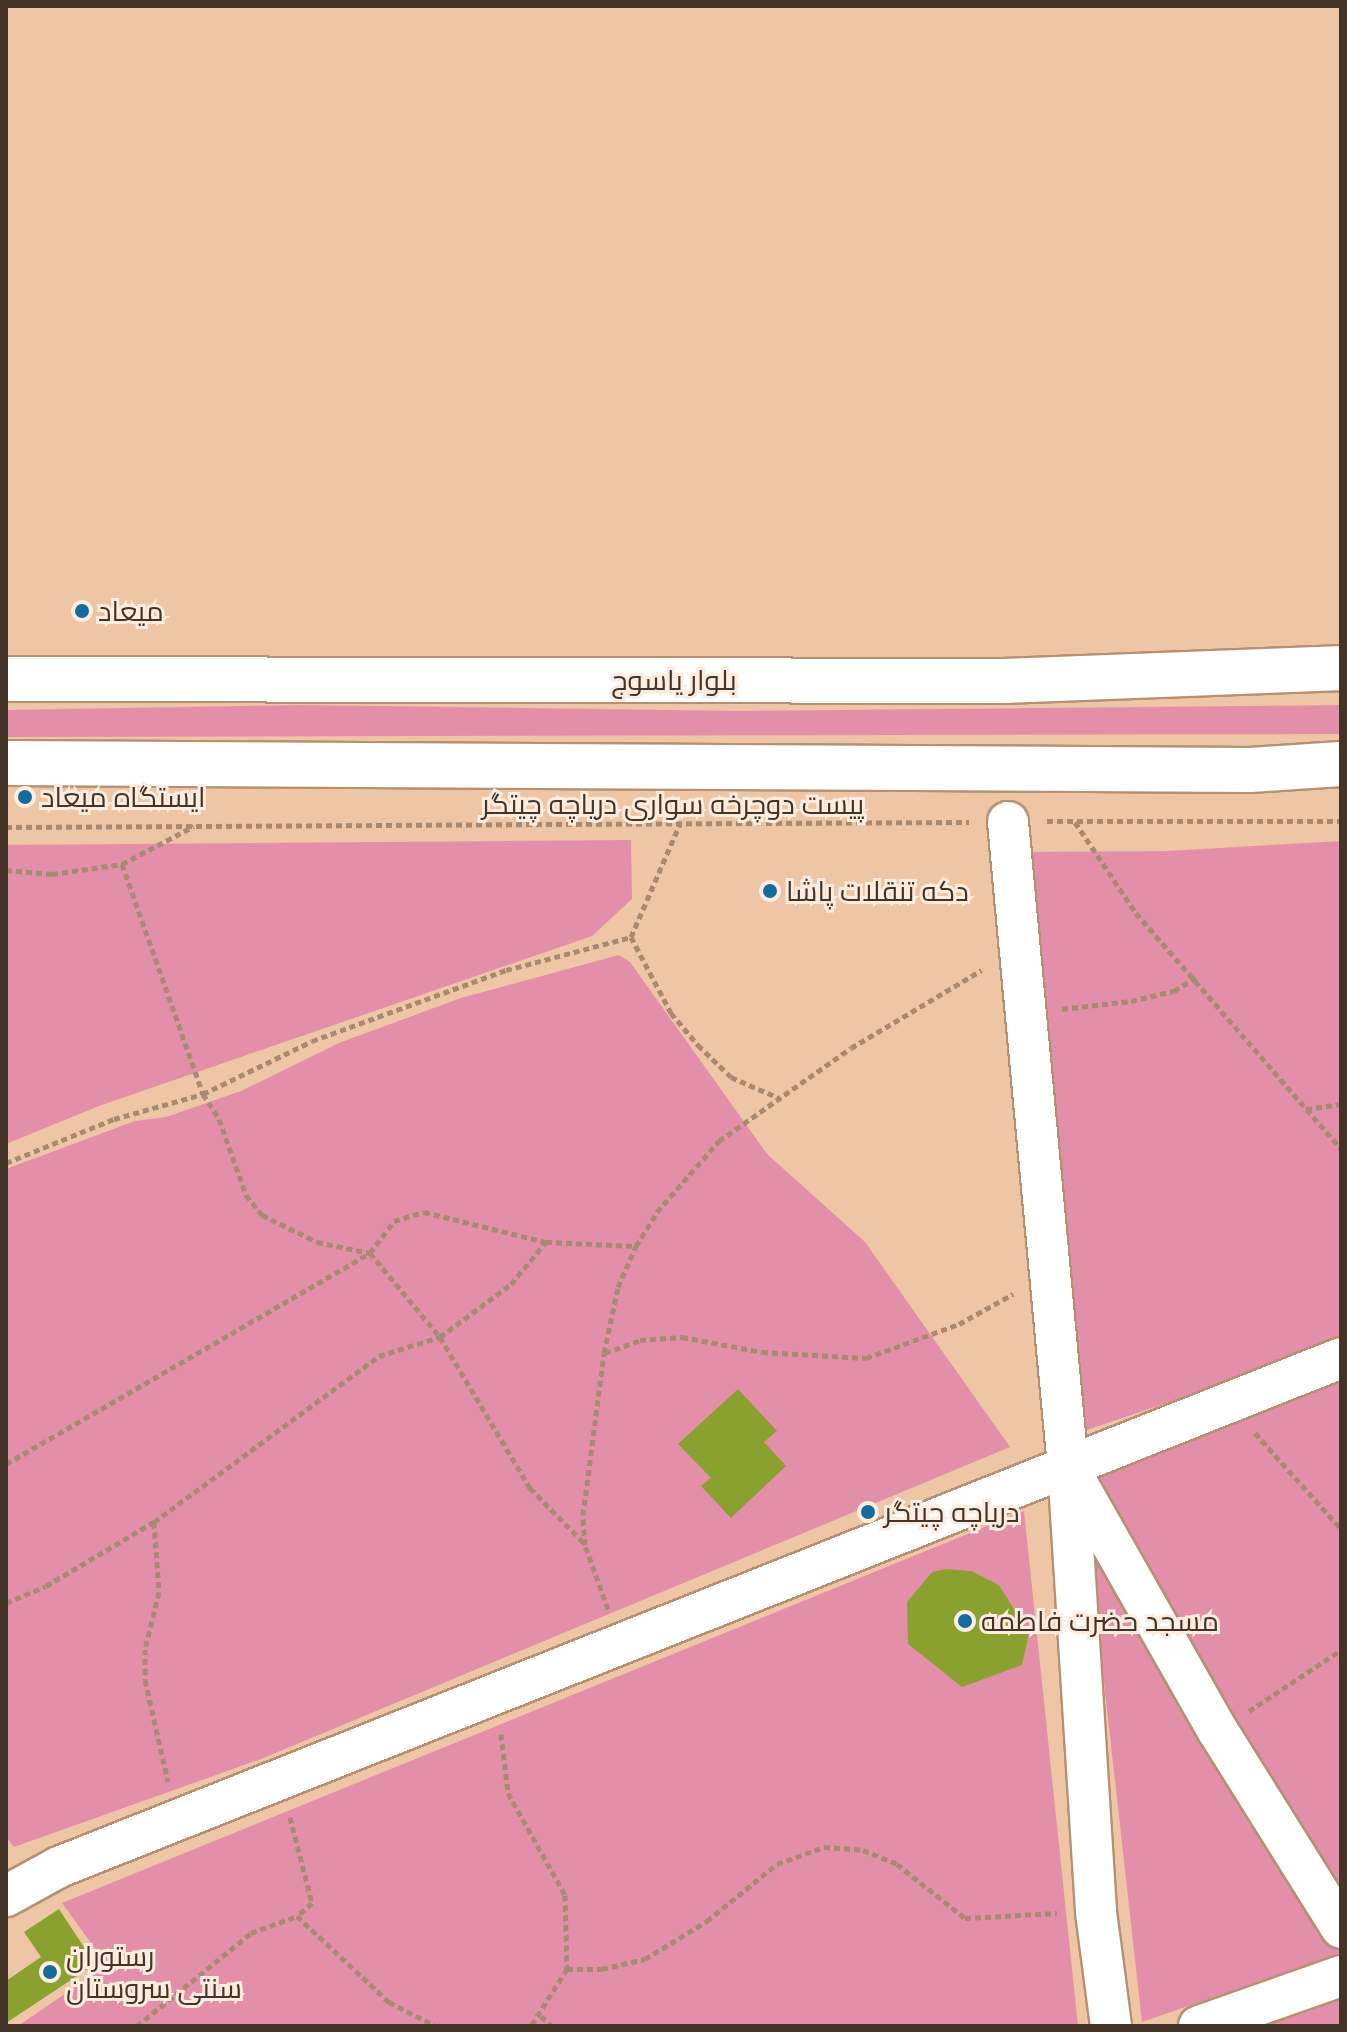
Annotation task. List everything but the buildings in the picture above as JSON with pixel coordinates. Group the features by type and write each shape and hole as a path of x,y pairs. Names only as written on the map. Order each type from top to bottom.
{"main road":[{"name":"بلوار یاسوج","path":"6,679 1006,681 1341,668"},
{"path":"6,763 1250,770 1341,764"}],"street":[{"path":"1008,822 1016,947 1068,1466 1096,1912 1111,2026"},
{"path":"6,1896 59,1867 1341,1358"},
{"path":"1068,1466 1218,1731 1341,1928"},
{"path":"1199,2026 1341,1976"}],"path":[{"path":"1075,821 1136,913 1196,978 1341,1149"},
{"name":"پیست دوچرخه سواری دریاچه چیتگر","path":"6,827 1341,821"},
{"path":"631,937 680,823"},
{"path":"6,870 52,874 122,864 194,826"},
{"path":"122,864 203,1094 219,1119 246,1195 262,1215 317,1242 370,1253 440,1337 530,1488 585,1545"},
{"path":"6,1163 114,1119 203,1094 312,1041 452,989 631,937"},
{"path":"631,937 671,1013 698,1045 731,1077 779,1098"},
{"path":"621,1643 585,1545 590,1435 618,1287 636,1246 657,1212 719,1141 779,1098 1016,947"},
{"path":"1022,1011 1131,1001 1174,991 1196,978"},
{"path":"1306,1109 1341,1104"},
{"path":"6,1464 370,1253 394,1221 424,1212 546,1242 636,1246"},
{"path":"7,1602 46,1586 154,1522 379,1356 440,1337 511,1284 546,1242"},
{"path":"604,1353 640,1340 682,1337 762,1352 866,1358 959,1324 1048,1276"},
{"path":"1227,1403 1341,1529"},
{"path":"154,1522 159,1592 145,1649 145,1680 159,1754 183,1819"},
{"path":"1218,1731 1341,1650"},
{"path":"505,1692 500,1740 508,1793 565,1895 567,1969 541,2016 531,2026"},
{"path":"137,2026 251,1933 297,1916 312,1903 306,1867 287,1802 272,1784"},
{"path":"567,1969 602,1969 645,1959 707,1921 777,1864 824,1847 863,1850 897,1864 965,1918 1096,1912"},
{"path":"297,1916 389,2002 436,2026"},
{"path":"541,2016 552,2026"}],"shaded area":[{"path":"301,705 738,711 1341,705 1341,734 6,737 6,710"},
{"path":"631,840 632,899 592,936 99,1106 6,1144 6,845"},
{"path":"1341,841 1341,1344 1075,1434 1023,852 1167,851"},
{"path":"619,955 630,962 767,1154 865,1242 1010,1447 261,1759 14,1847 6,1837 6,1169 135,1121 166,1117 241,1091 339,1043 461,998"},
{"path":"1341,1377 1341,1953 1142,2022 1081,1477"},
{"path":"1024,1511 1078,2026 18,2026 107,1965 62,1903"},
{"path":"1341,1995 1341,2026 1244,2026"}],"place":[{"name":"میعاد","path":"82,611"},
{"name":"ایستگاه میعاد","path":"25,797"},
{"name":"دکه تنقلات پاشا","path":"770,891"},
{"name":"دریاچه چیتگر","path":"868,1512"},
{"name":"مسجد حضرت فاطمه","path":"965,1621"},
{"name":"رستوران سنتی سروستان","path":"50,1972"}]}
